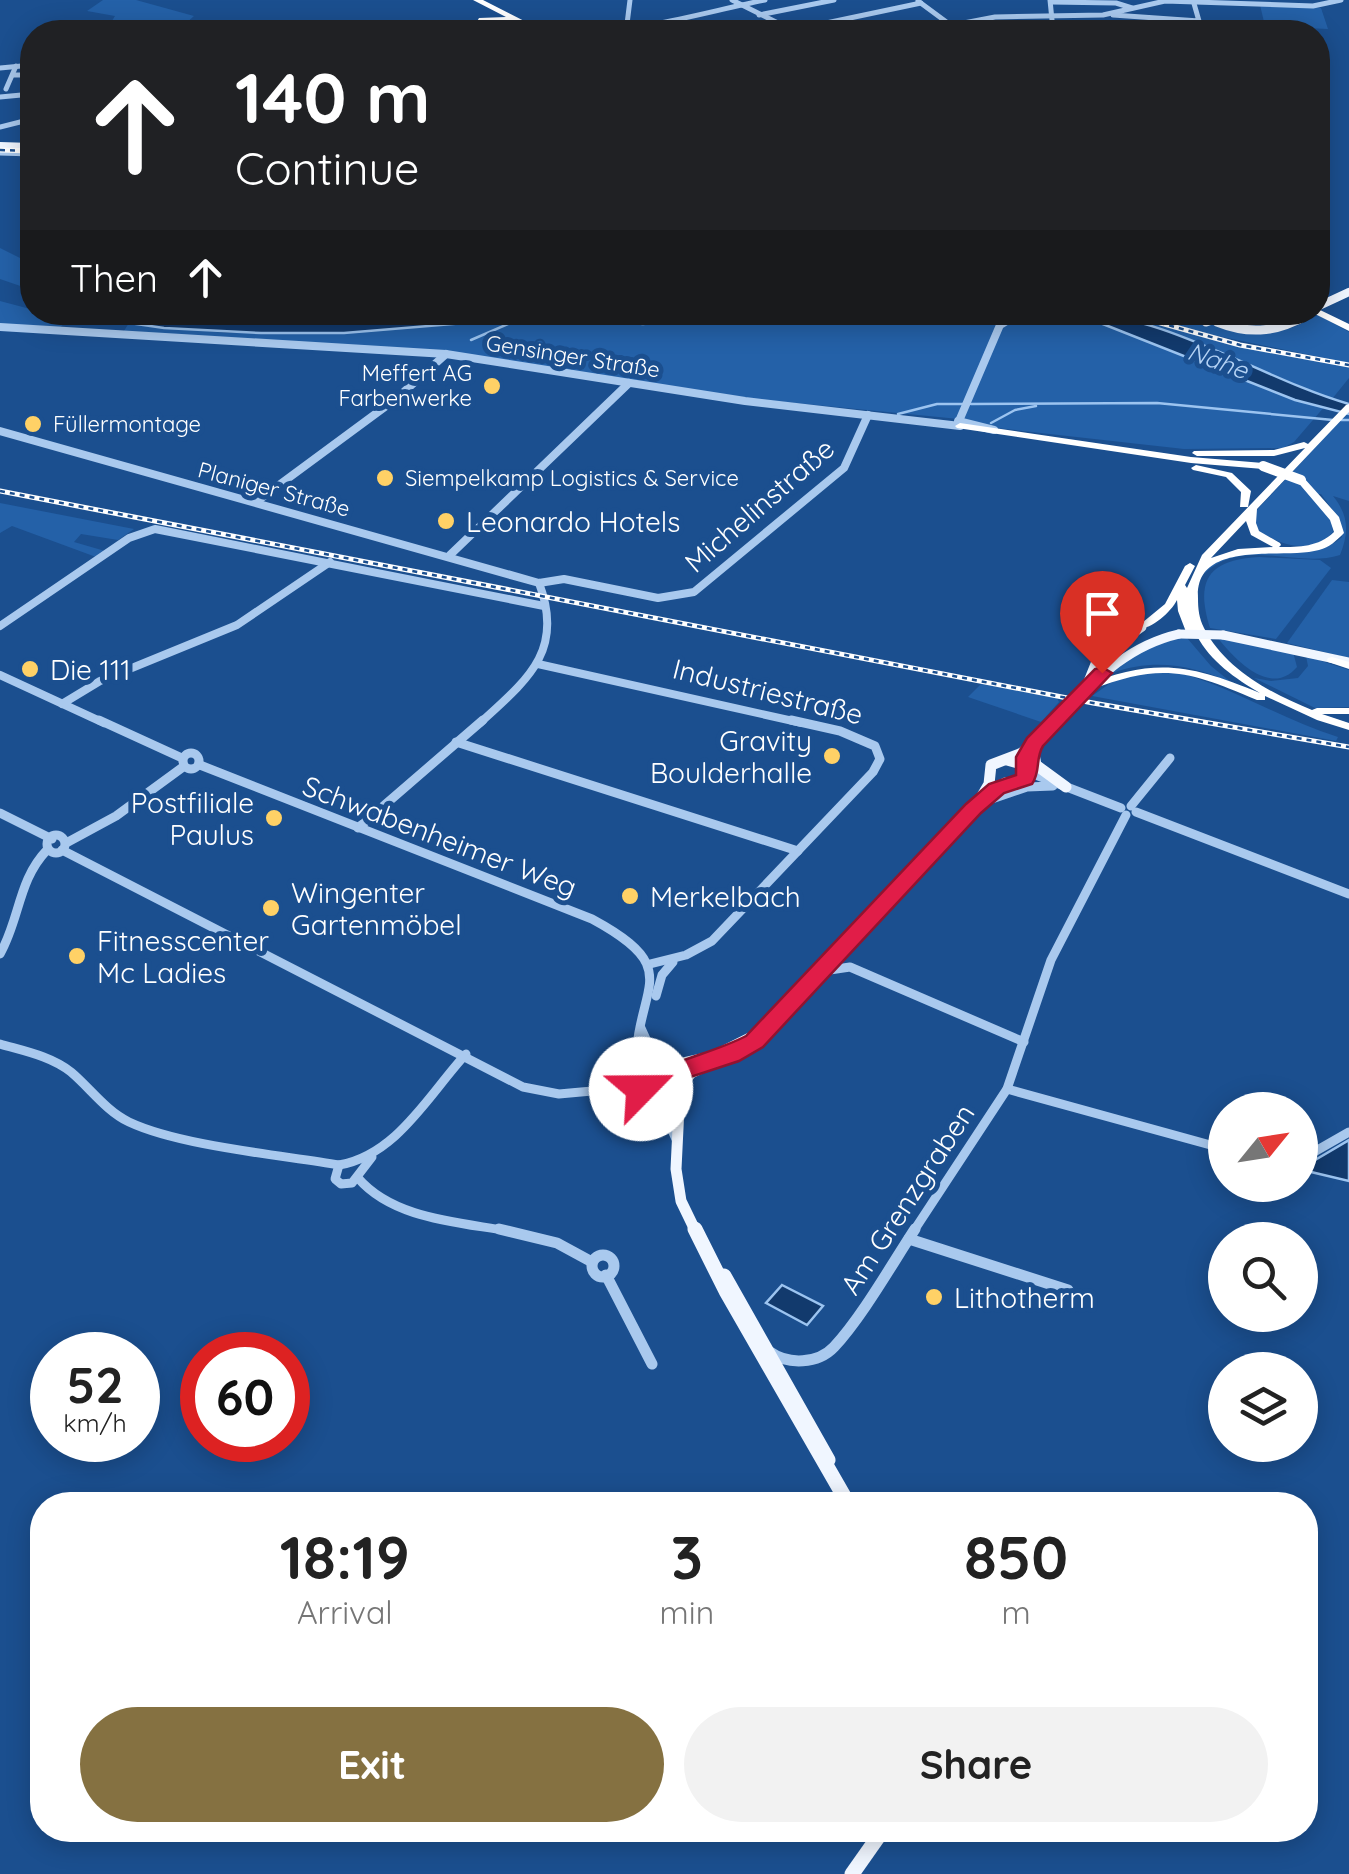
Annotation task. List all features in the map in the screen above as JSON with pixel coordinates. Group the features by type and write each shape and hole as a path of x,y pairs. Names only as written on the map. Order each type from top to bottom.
{"highway":[{"path":"477,2 515,20"},
{"path":"477,2 514,20"},
{"path":"1142,627 1163,612 1197,555 1348,401"},
{"path":"960,423 1190,460 1264,466 1301,480 1336,519 1340,530 1327,545 1230,552 1213,559 1194,575"},
{"path":"1275,702 1232,670 1206,642 1192,611 1194,575 1250,504 1316,437"},
{"path":"1093,444 1210,453 1277,452 1304,445"},
{"path":"1093,444 1229,476 1245,488 1250,504 1249,521 1257,536 1277,545 1303,549"},
{"path":"1182,584 1183,611 1200,647 1228,676 1275,702 1318,711 1349,711"},
{"path":"1332,660 1349,664"},
{"path":"1086,688 1126,672 1169,668 1211,676 1349,730"}],"main road":[{"path":"1233,325 1242,330 1272,331 1292,325"},
{"path":"1086,688 1087,677 1098,658 1142,627"},
{"path":"974,808 987,763 1013,756 1040,738 1086,688 1132,648 1178,634 1222,634 1349,664"},
{"path":"1241,637 1332,660"},
{"path":"974,808 987,788 990,764 1006,760 1040,738"},
{"path":"679,1112 649,1077 744,1048 764,1031 974,808 992,792 1021,776 1040,738"},
{"path":"1040,738 1034,762 1066,788"},
{"path":"1006,760 1021,776"},
{"path":"990,776 1021,776"},
{"path":"718,1057 686,1076 680,1087 676,1169 681,1202 841,1492"},
{"path":"712,1261 733,1287 769,1350 842,1492"},
{"path":"852,1874 875,1842"}],"street":[{"path":"665,20 765,0"},
{"path":"759,16 834,0"},
{"path":"983,20 1110,14 1157,1 1323,6 1341,0"},
{"path":"1052,20 1050,1 1116,3 1132,8"},
{"path":"842,20 919,2 942,20"},
{"path":"735,3 769,20"},
{"path":"1110,14 1164,20"},
{"path":"6,88 16,66"},
{"path":"0,68 20,66"},
{"path":"14,75 20,75"},
{"path":"960,423 1000,325"},
{"name":"Gensinger Straße","path":"0,327 446,354 868,416 960,423"},
{"path":"256,502 397,398 446,354"},
{"path":"450,555 629,383"},
{"name":"Michelinstraße","path":"539,583 564,580 658,598 694,592 844,468 868,416"},
{"name":"Planiger Straße","path":"0,431 539,583"},
{"path":"0,626 136,533 155,528 544,606"},
{"path":"62,704 100,681 236,625 330,562"},
{"path":"358,828 538,664 548,644 539,583"},
{"name":"Industriestraße","path":"538,664 790,718 862,738 875,746 880,759 873,772 725,930 670,964 641,1025"},
{"path":"0,675 183,762 104,822 57,845 32,867 19,892 14,931 0,954"},
{"path":"456,742 798,851"},
{"path":"1129,810 1170,758"},
{"name":"Schwabenheimer Weg","path":"183,762 200,764 599,922 626,937 650,964"},
{"path":"1021,776 1129,810 1349,894"},
{"path":"1021,776 1066,788"},
{"path":"974,808 1027,788 1066,788"},
{"name":"Am Grenzgraben","path":"790,1389 790,1375 839,1343 1006,1089 1051,960 1129,810"},
{"path":"0,816 532,1090 559,1094 591,1091 649,1077"},
{"path":"840,951 850,967"},
{"name":"Industriestraße","path":"650,964 686,956"},
{"path":"649,1077 638,1049 651,997 650,964"},
{"path":"821,972 850,967 1024,1042"},
{"path":"641,1025 643,1041 657,1056 679,1062 718,1057"},
{"path":"0,1044 48,1059 68,1070 114,1114 130,1123 182,1137 339,1164 372,1157"},
{"path":"467,1054 542,1088 583,1088 649,1077"},
{"path":"339,1164 335,1180 341,1184 358,1178 372,1157 467,1054"},
{"path":"1006,1089 1208,1143"},
{"path":"591,1091 628,1093 652,1103 669,1120 678,1144"},
{"path":"1318,1150 1349,1132"},
{"path":"358,1178 374,1194 412,1211 558,1243 592,1262 594,1272 606,1275 652,1364"},
{"path":"909,1239 1068,1290"},
{"path":"592,1262 600,1256 614,1260 616,1268 606,1275"},
{"path":"769,1350 787,1363 806,1361"}],"shaded area":[{"path":"103,0 136,0 194,16 190,20 112,20 115,16 87,11"},
{"path":"1260,5 1321,8 1325,20 1264,20"},
{"path":"0,248 20,258 20,286 0,279"},
{"path":"0,301 20,306 20,325 63,325 59,329 0,325"},
{"path":"1330,322 1349,332 1349,363 1173,325 1274,332 1299,325 1330,325"},
{"path":"128,325 226,333 344,333 425,325 1104,325 1232,377 1295,400 1325,406 1294,442 1283,448 1184,449 997,428 969,420 755,399 449,352 122,334"},
{"path":"1141,325 1163,325 1239,346 1349,366 1349,378 1332,399"},
{"path":"1349,411 1349,501 1333,496 1346,524 1340,555 1306,559 1235,557 1204,574 1215,561 1231,555 1309,551 1342,537 1340,520 1321,494 1311,494 1331,521 1333,532 1324,540 1294,545 1254,528 1256,511"},
{"path":"0,503 134,529 118,540 81,534 74,542 105,551 96,557 12,526 0,533"},
{"path":"1259,557 1320,560 1331,568 1276,639 1210,628 1204,597 1210,576 1228,563"},
{"path":"1332,580 1349,582 1349,658 1287,643"},
{"path":"1187,638 1232,683 1173,666 1143,666 1112,673 1146,648"},
{"path":"1218,638 1293,652 1297,667 1287,676 1265,677 1243,665"},
{"path":"1306,656 1349,670 1349,707 1315,708 1254,678 1298,678 1308,666"},
{"path":"1174,671 1338,737 1336,741 1092,696 1119,677"},
{"path":"981,684 1057,698 1059,702 1041,722 968,697"}],"water":[{"path":"143,325 440,325 344,333"},
{"name":"Nahe","path":"1105,325 1149,325 1178,335 1349,404 1349,414 1295,400"},
{"path":"1349,1140 1349,1181 1318,1174 1318,1158"},
{"path":"782,1285 823,1306 807,1325 766,1303"}],"waterway":[{"path":"471,340 506,325"},
{"path":"971,404 1157,403 1333,420"},
{"path":"898,414 937,404 963,404"},
{"path":"991,423 1015,410 1036,406"},
{"path":"1341,420 1349,420"}],"railway":[{"path":"0,150 20,151"},
{"path":"1168,325 1240,345 1349,365"},
{"path":"0,491 1093,703 1349,747"}],"place":[{"name":"Meffert AG Farbenwerke","path":"492,386"},
{"name":"Füllermontage","path":"33,424"},
{"name":"Siempelkamp Logistics & Service","path":"385,478"},
{"name":"Leonardo Hotels","path":"446,521"},
{"name":"Die 111","path":"30,669"},
{"name":"Gravity Boulderhalle","path":"832,756"},
{"name":"Postfiliale Paulus","path":"274,818"},
{"name":"Merkelbach","path":"630,896"},
{"name":"Wingenter Gartenmöbel","path":"271,908"},
{"name":"Fitnesscenter Mc Ladies","path":"77,956"},
{"name":"Lithotherm","path":"934,1297"}],"route":[{"path":"641,1089 659,1087 675,1073 730,1055 755,1041 974,808 997,789 1024,780 1028,775 1026,757 1035,743 1102,673"}]}
